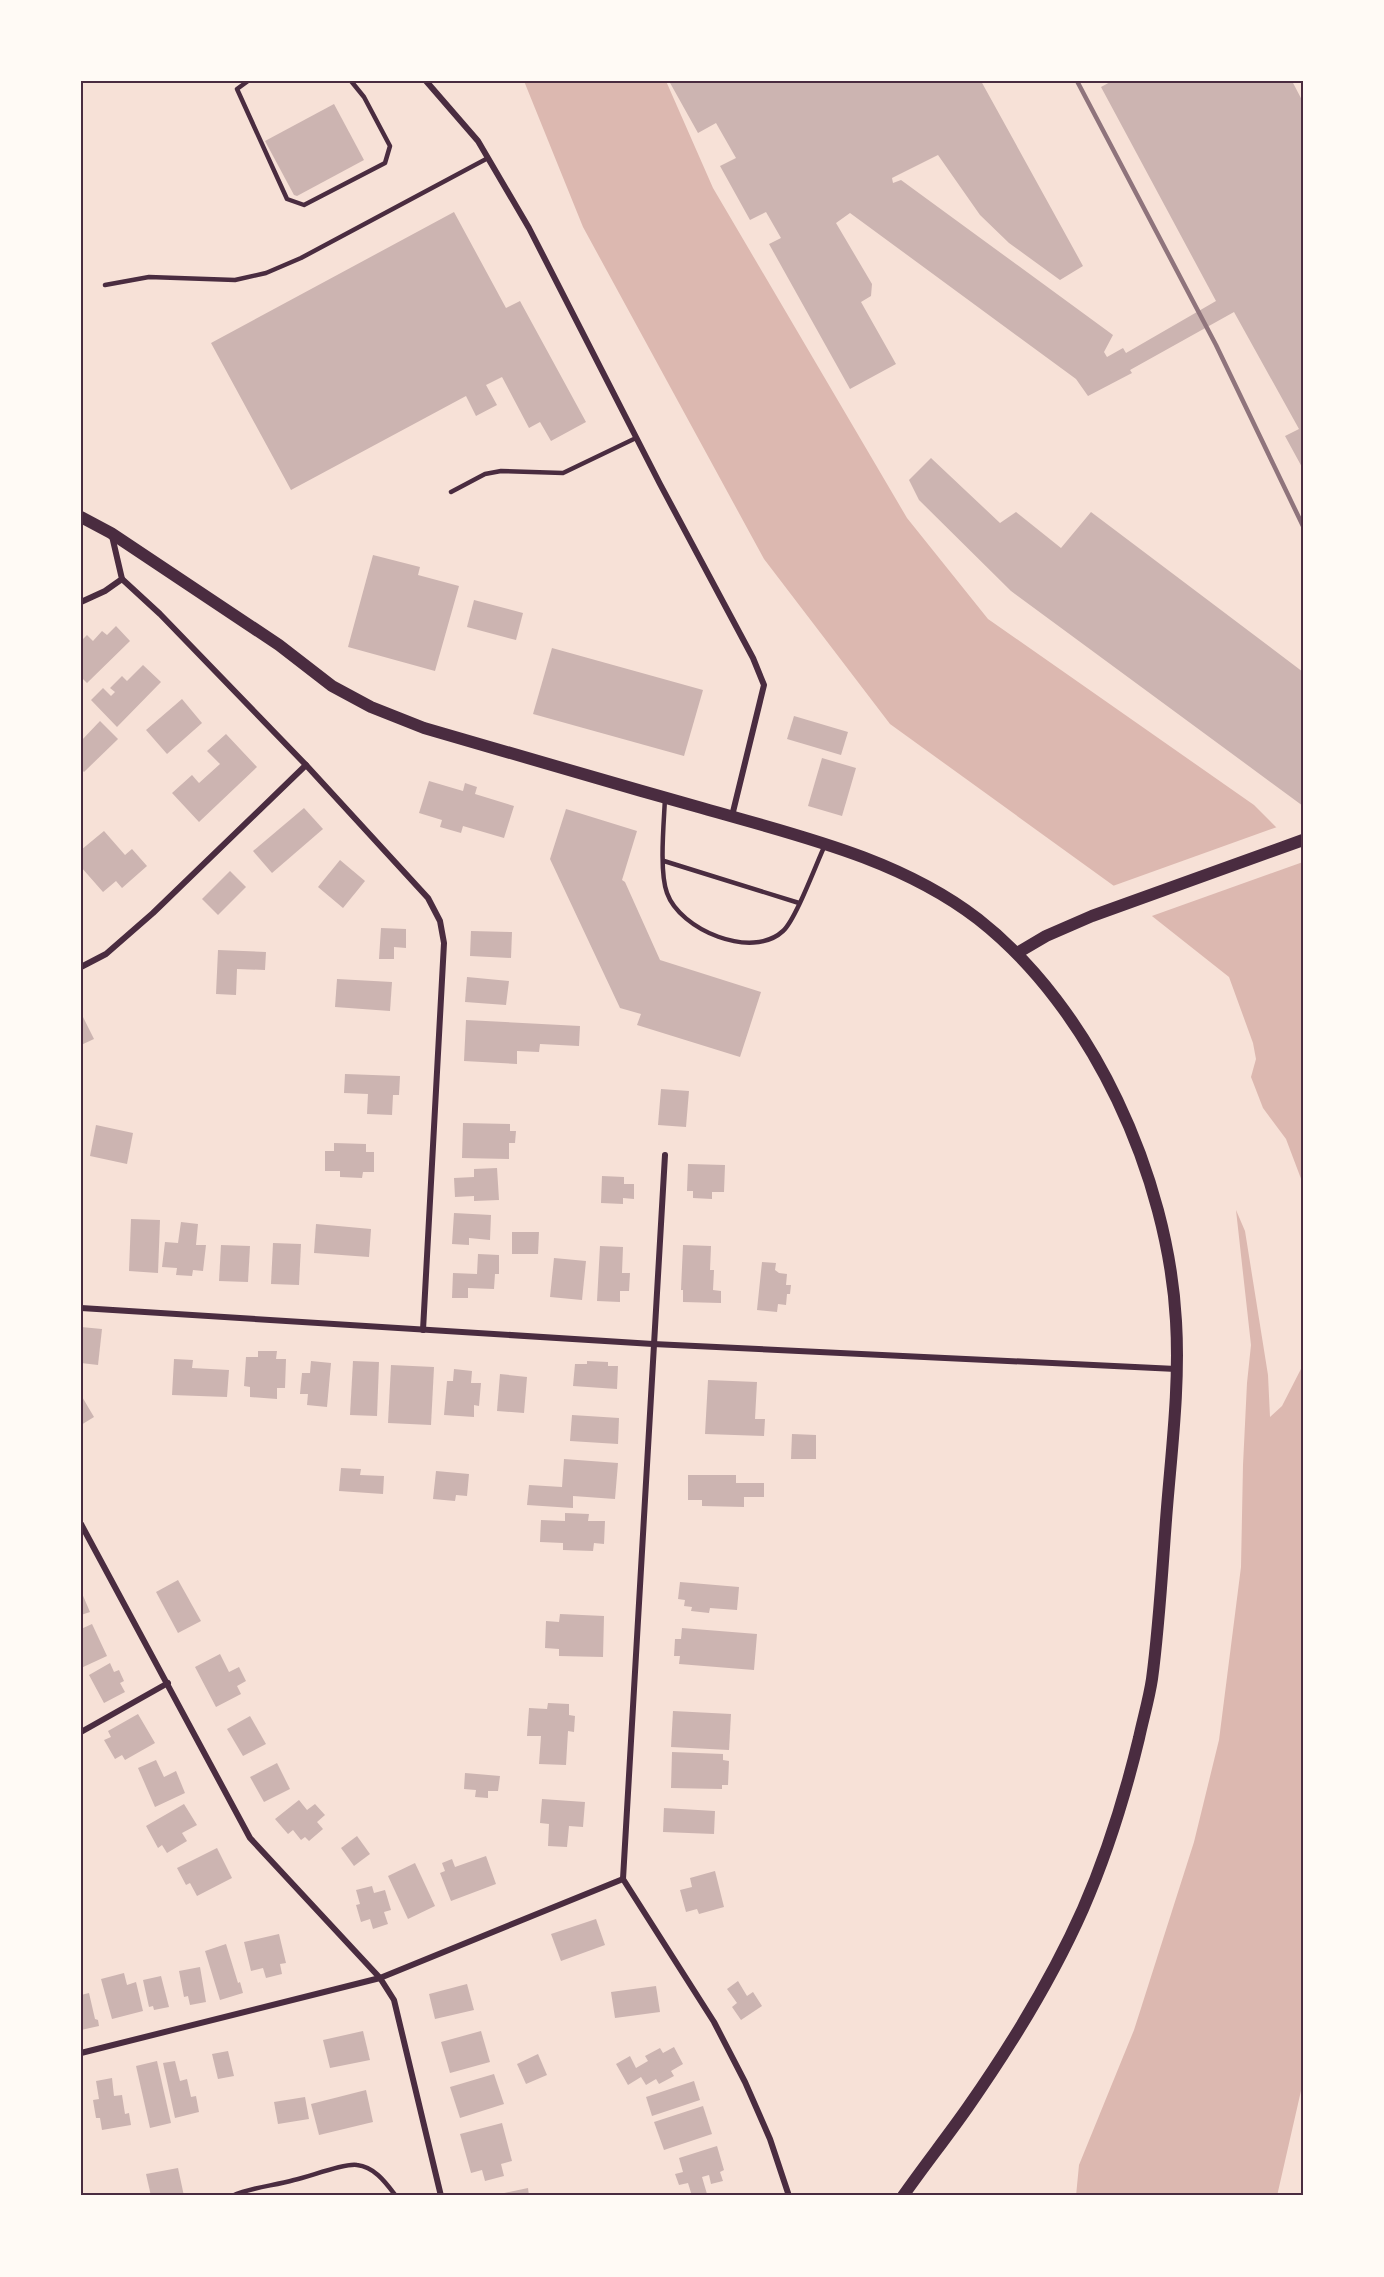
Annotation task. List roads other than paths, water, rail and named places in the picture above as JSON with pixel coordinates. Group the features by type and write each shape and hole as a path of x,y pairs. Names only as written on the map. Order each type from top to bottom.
{"main road":[{"path":"81,517 111,533 279,645 332,686 371,707 424,728 732,817 825,845 900,871 944,896 977,919 1017,953 1060,1004 1107,1080 1141,1154 1167,1254 1176,1320 1176,1369 1161,1590 1152,1684 1131,1770 1111,1834 1083,1907 1048,1980 967,2109 903,2196"},
{"path":"1017,953 1046,936 1092,916 1303,840"}],"street":[{"path":"426,81 478,141 529,228 636,438 753,658 764,685 732,817"},
{"path":"111,533 122,579 160,614 306,765 428,898 436,911 443,932 423,1330"},
{"path":"81,602 105,591 122,579"},
{"path":"81,967 106,954 153,913 306,765"},
{"path":"664,1155 623,1879 714,2022 745,2082 766,2130 789,2196"},
{"path":"81,1308 653,1344 1176,1369"},
{"path":"81,1524 250,1838 380,1978 393,2000 441,2196"},
{"path":"81,1732 168,1683"},
{"path":"81,2053 380,1978 623,1879"}],"lane":[{"path":"234,81 287,199 304,205 386,163 390,146 364,97 351,81"},
{"path":"237,89 248,81"},
{"path":"105,285 149,278 191,277 235,280 266,273 301,258 488,159"},
{"path":"451,492 486,474 501,471 563,473 636,438"},
{"path":"664,798 663,861 667,893 676,908 694,925 707,933 735,942 768,941 784,930 825,845"},
{"path":"663,861 799,903"},
{"path":"231,2196 246,2190 291,2181 348,2165 357,2165 372,2171 384,2180 396,2196"}],"railway":[{"path":"1077,81 1216,345 1303,526"}]}
